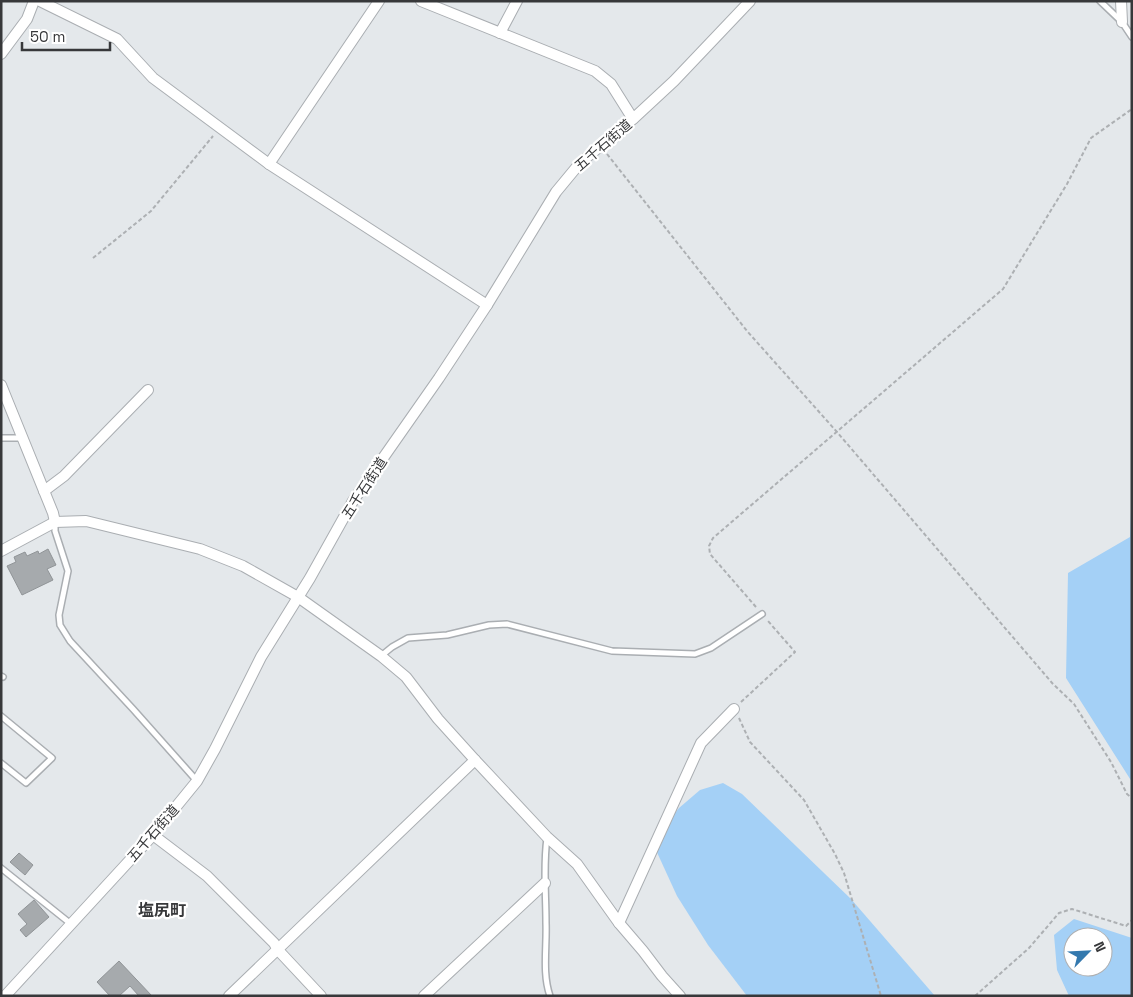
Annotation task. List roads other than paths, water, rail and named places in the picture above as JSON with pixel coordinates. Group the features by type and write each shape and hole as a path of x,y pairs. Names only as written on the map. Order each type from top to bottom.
{"street":[{"path":"1,54 27,19 34,1"},
{"path":"40,1 117,40 153,78 268,164 487,305"},
{"path":"268,164 379,1"},
{"path":"421,1 595,71 612,84 633,119"},
{"path":"500,33 517,1"},
{"name":"五千石街道","path":"5,996 153,834 197,782 261,657 353,501 439,378 487,305 556,192 580,163 633,119 674,81 750,1"},
{"path":"1121,1 1122,22"},
{"path":"1,385 44,490 55,522"},
{"path":"44,490 64,476 148,390"},
{"path":"1,551 55,522 86,521 200,549 243,566 298,597 381,656 406,677 438,719 475,760 547,837 577,864 619,923 680,996"},
{"path":"619,923 701,743 734,709"},
{"path":"229,996 475,760"},
{"path":"153,834 207,876 274,943 278,950 321,996"},
{"path":"426,995 545,883"}],"lane":[{"path":"1100,1 1122,22 1132,37"},
{"path":"1,438 22,438"},
{"path":"55,522 55,530 68,570 60,625 70,641 197,782"},
{"path":"381,656 408,638 447,635 489,625 507,624 612,651 695,654 711,648 762,614"},
{"path":"1,716 52,758 26,783 1,763"},
{"path":"547,837 544,858 545,983 550,996"},
{"path":"1,868 71,924"}],"district":[{"name":"塩尻町","path":"162,910"}]}
